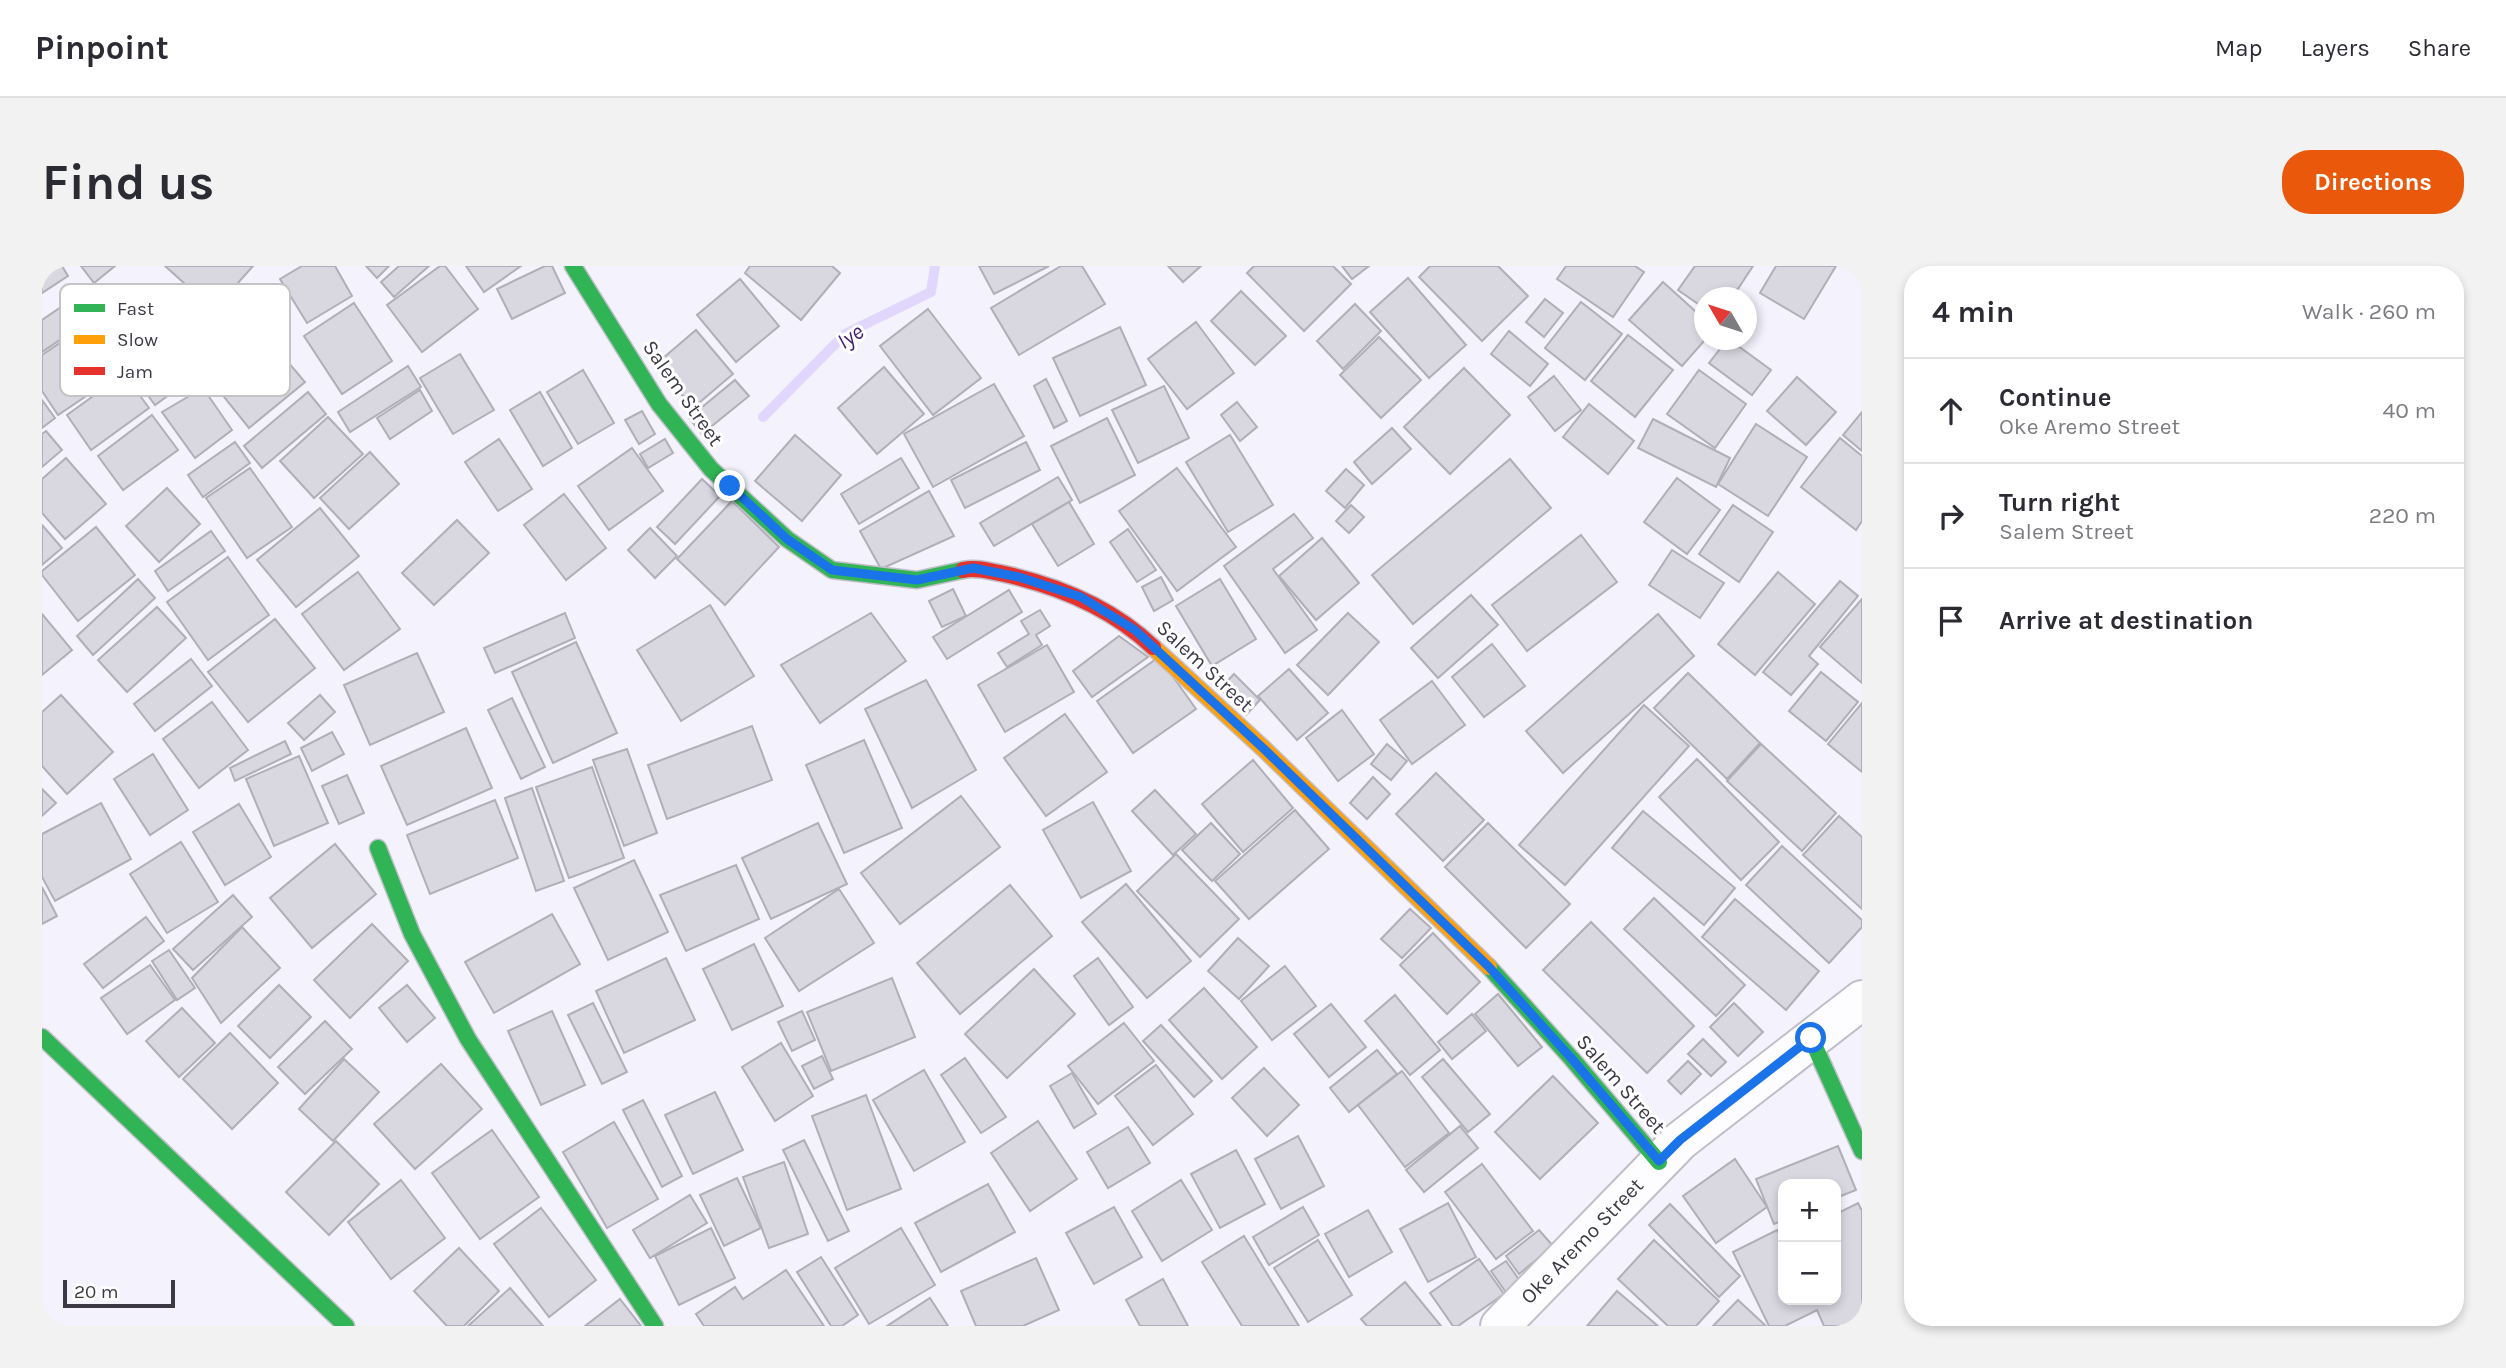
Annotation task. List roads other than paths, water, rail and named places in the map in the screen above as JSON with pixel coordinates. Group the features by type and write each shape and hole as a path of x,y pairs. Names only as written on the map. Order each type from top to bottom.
{"street":[{"name":"Salem Street","path":"573,266 659,404 711,469 787,539 832,570 917,580 973,568 1019,577 1081,597 1135,630 1264,749 1489,967 1659,1161"},
{"path":"378,848 412,934 468,1039 655,1326"},
{"name":"Oke Aremo Street","path":"1500,1326 1680,1140 1862,1000"},
{"path":"42,1037 346,1326"},
{"path":"1811,1038 1862,1152"}],"waterway":[{"name":"Iye","path":"763,417 845,334 931,292 935,266"}]}
